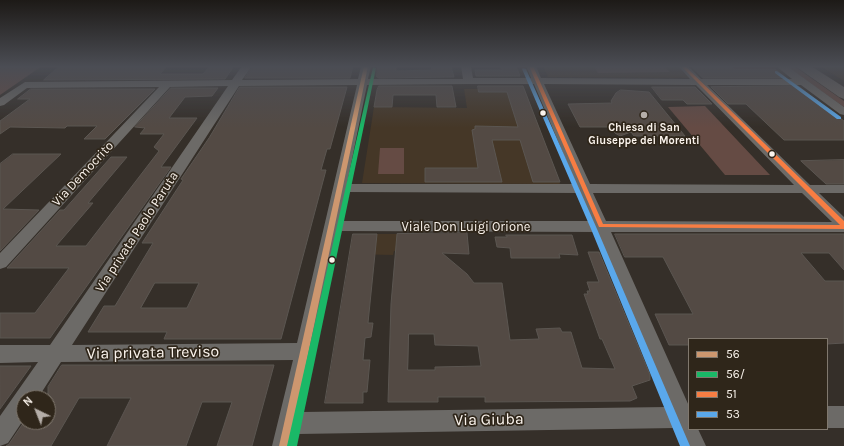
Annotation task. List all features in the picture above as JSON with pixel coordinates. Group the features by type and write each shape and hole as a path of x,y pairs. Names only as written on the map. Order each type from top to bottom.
{"highway":[{"path":"833,87 844,94"}],"street":[{"path":"0,103 22,87"},
{"name":"Via Democrito","path":"0,263 163,87"},
{"name":"Via privata Paolo Paruta","path":"31,390 233,87"},
{"path":"284,446 362,87"},
{"path":"540,87 688,427"},
{"name":"Viale Don Luigi Orione","path":"705,87 844,226"},
{"path":"810,87 844,112"},
{"path":"340,188 844,189"},
{"name":"Viale Don Luigi Orione","path":"331,226 844,226"},
{"name":"Via privata Treviso","path":"0,354 305,351"},
{"name":"Via privata Paolo Paruta","path":"0,435 16,412"},
{"name":"Via Giuba","path":"288,423 685,417"},
{"path":"828,417 844,417"},
{"path":"689,430 694,446"}],"shaded area":[{"path":"0,87 12,87 0,95"},
{"path":"511,87 524,87 560,184 362,183 374,107 467,108 464,89 512,89"},
{"path":"815,87 824,87 844,101 844,107"},
{"path":"705,106 770,175 725,175 668,107"},
{"path":"380,148 404,148 404,174 378,174"},
{"path":"353,234 414,234 414,251 394,251 393,255 349,254"}],"building":[{"path":"240,87 347,87 330,149 327,149 321,170 326,170 281,339 164,339 167,332 88,332 104,306 115,306 153,243 142,243 183,180 181,179 209,138","holes":["155,283 199,283 187,308 141,308"]},
{"path":"379,87 452,87 456,107 437,107 436,95 393,95 392,107 374,107"},
{"path":"478,87 523,87 560,182 533,182 520,140 492,140 502,182 425,182 425,168 478,168 472,130 475,129 475,126 518,127 507,92 479,92"},
{"path":"652,87 695,87 712,104 687,104 683,100 662,100"},
{"path":"711,87 799,87 844,121 844,140 784,140 746,104 728,104"},
{"path":"171,88 218,88 212,96 185,97 169,118 197,118 161,167 171,167 50,338 0,338 0,313 35,313 69,268 7,268 60,210 64,210 111,157 127,157 88,203 93,203 56,246 86,246 159,151 154,147 164,134 140,134 145,128 135,127"},
{"path":"31,89 155,89 105,139 84,139 97,126 67,126 65,128 10,127 0,134 0,121 30,99 18,99"},
{"name":"Chiesa di San Giuseppe dei Morenti","path":"621,90 649,92 685,136 634,136 631,132 620,136 610,127 580,127 568,104 612,103 611,101 616,93"},
{"path":"13,154 61,154 3,209 39,210 0,251 0,164"},
{"path":"844,160 844,184 826,184 801,161"},
{"path":"467,233 469,254 442,253 467,274 474,283 502,283 510,340 539,339 536,329 560,328 562,332 571,332 582,368 615,369 602,339 600,339 584,294 588,294 587,291 590,291 587,282 599,282 588,252 599,252 650,375 650,380 632,386 637,398 630,401 485,402 485,397 438,397 438,402 388,402 391,304 397,234","holes":["409,334 434,334 435,345 478,346 481,366 435,367 435,370 408,370"]},
{"path":"353,234 377,234 368,323 373,323 371,337 365,338 363,360 370,360 367,392 363,392 363,403 325,403"},
{"path":"615,234 844,234 844,270 829,253 801,253 825,281 844,281 844,343 828,344 828,338 688,338 688,345 669,345 655,314 693,314 663,257 625,257"},
{"path":"506,235 572,235 578,255 559,254 560,258 511,258 510,248 497,247 495,237 507,237"},
{"path":"62,365 274,365 252,446 217,446 232,402 202,402 186,446 107,446 131,398 79,398 51,446 6,446 19,430 56,430 56,390 48,390 48,387"},
{"path":"0,366 31,366 0,409"}],"transit line":[{"name":"56","path":"284,446 362,87"},
{"name":"56/","path":"292,446 370,87"},
{"name":"53","path":"532,87 594,229 685,446"},
{"name":"51","path":"540,87 601,226 844,227"},
{"name":"51","path":"704,87 844,225"},
{"name":"53","path":"796,87 839,118"}],"place":[{"name":"Chiesa di San Giuseppe dei Morenti","path":"644,115"}]}
